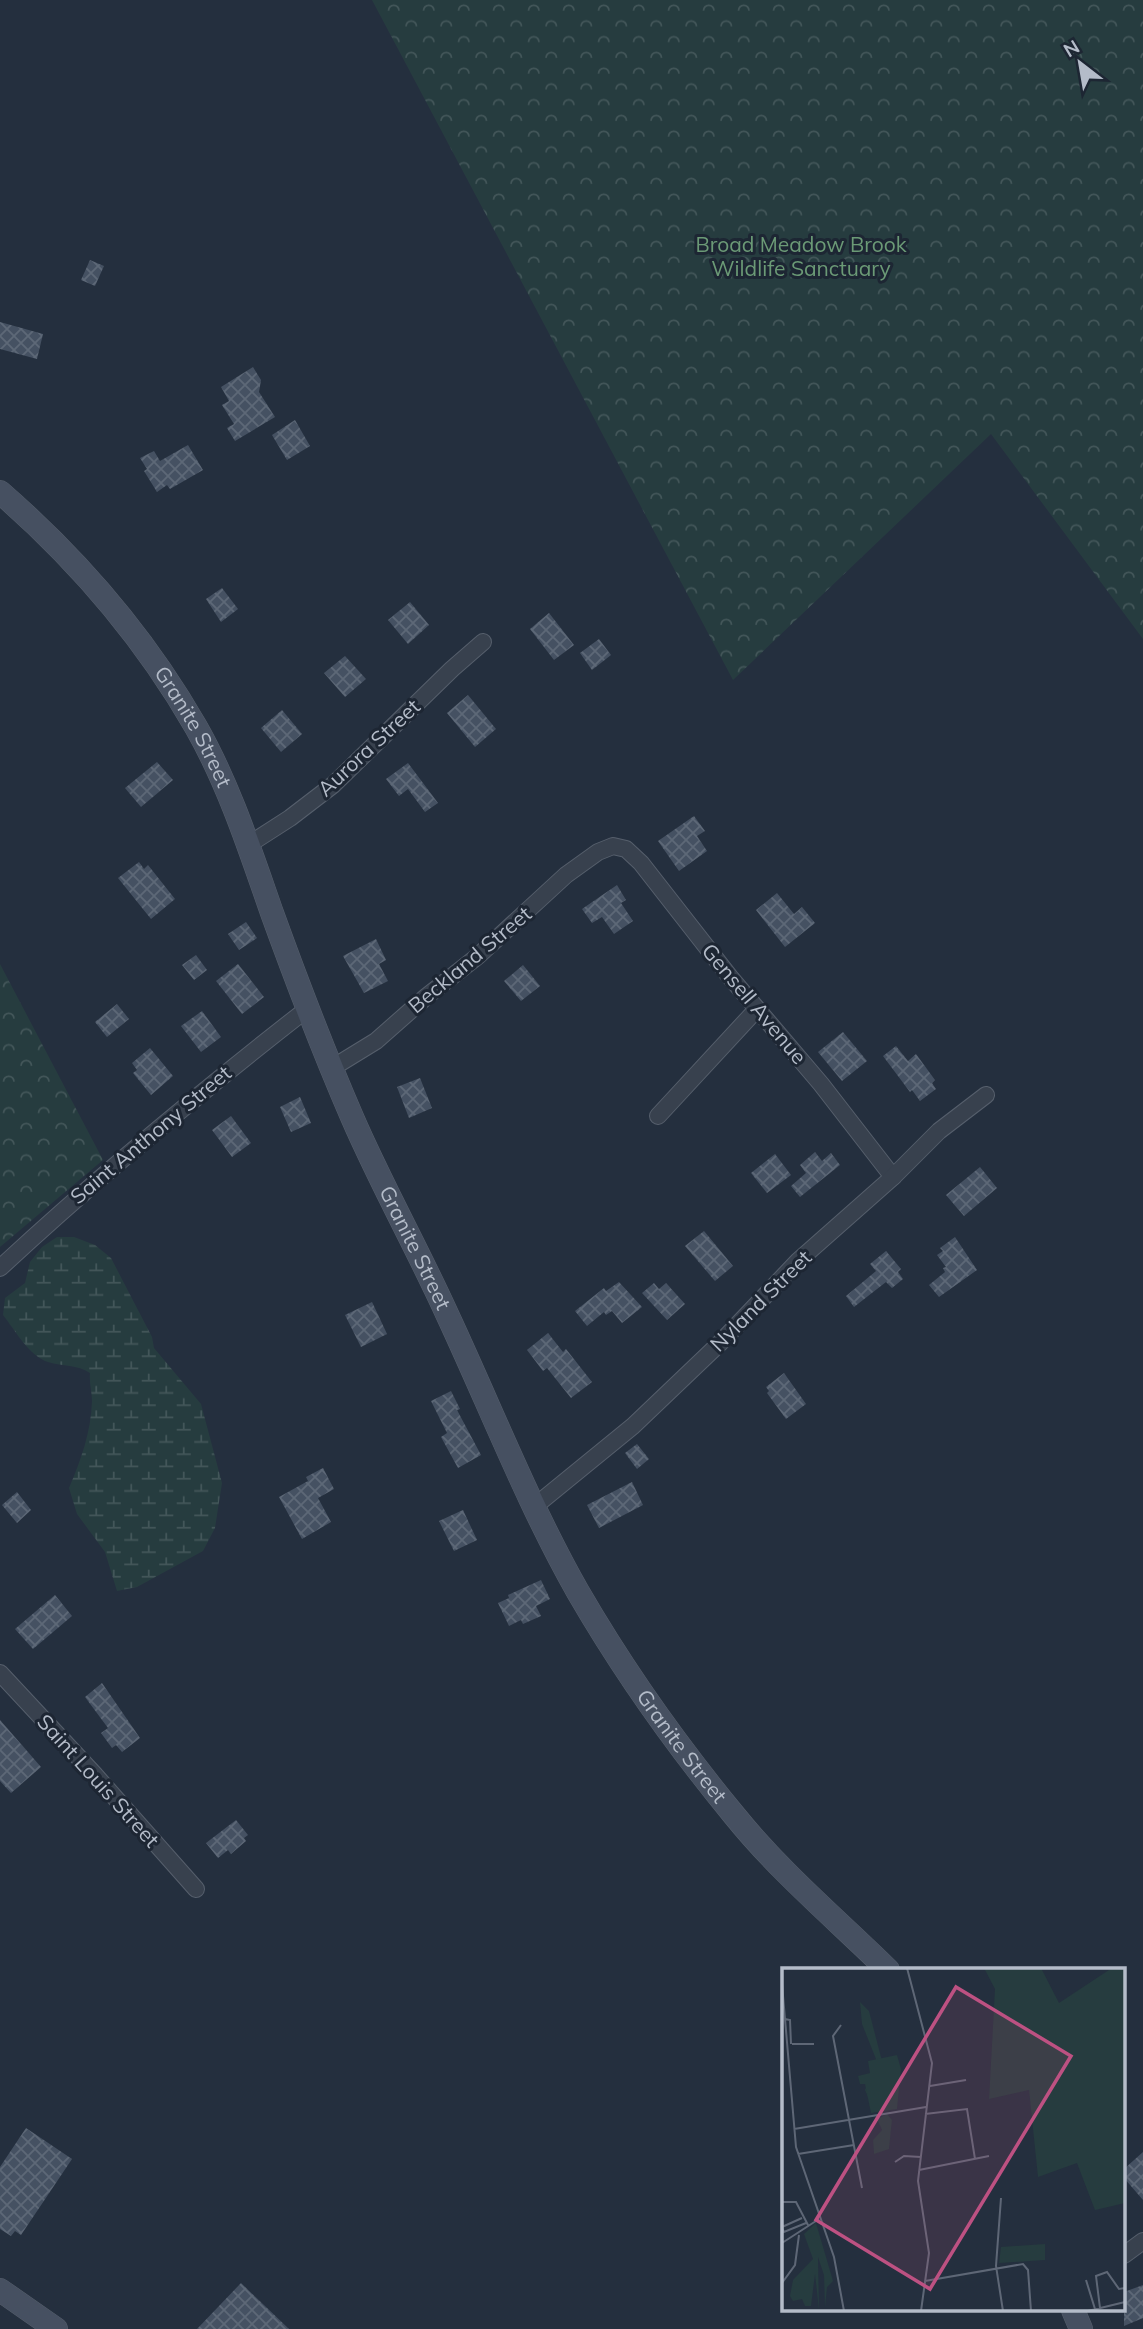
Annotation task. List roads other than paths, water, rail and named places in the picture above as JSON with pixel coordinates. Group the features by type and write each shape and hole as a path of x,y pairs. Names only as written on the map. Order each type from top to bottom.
{"street":[{"name":"Granite Street","path":"0,492 35,523 89,579 159,667 197,729 248,845 307,1009 355,1123 435,1287 535,1506 590,1610 615,1651 692,1761 735,1816 817,1904 886,1968"},
{"name":"Aurora Street","path":"248,845 290,818 333,785 452,668 483,642"},
{"name":"Gensell Avenue","path":"605,849 614,846 626,849 641,863 893,1177"},
{"name":"Beckland Street","path":"332,1069 376,1041 478,956 566,875 605,849"},
{"name":"Saint Anthony Street","path":"0,1268 74,1199 307,1009"},
{"path":"658,1116 757,1009"},
{"name":"Nyland Street","path":"535,1506 633,1426 720,1343 797,1261 893,1177 939,1131 986,1095"},
{"name":"Saint Louis Street","path":"0,1673 95,1775 195,1889"},
{"path":"1126,2254 1143,2241"},
{"path":"0,2290 56,2329"},
{"path":"1074,2312 1081,2329"}],"park label":[{"name":"Broad Meadow Brook Wildlife Sanctuary","path":"801,257"}]}
